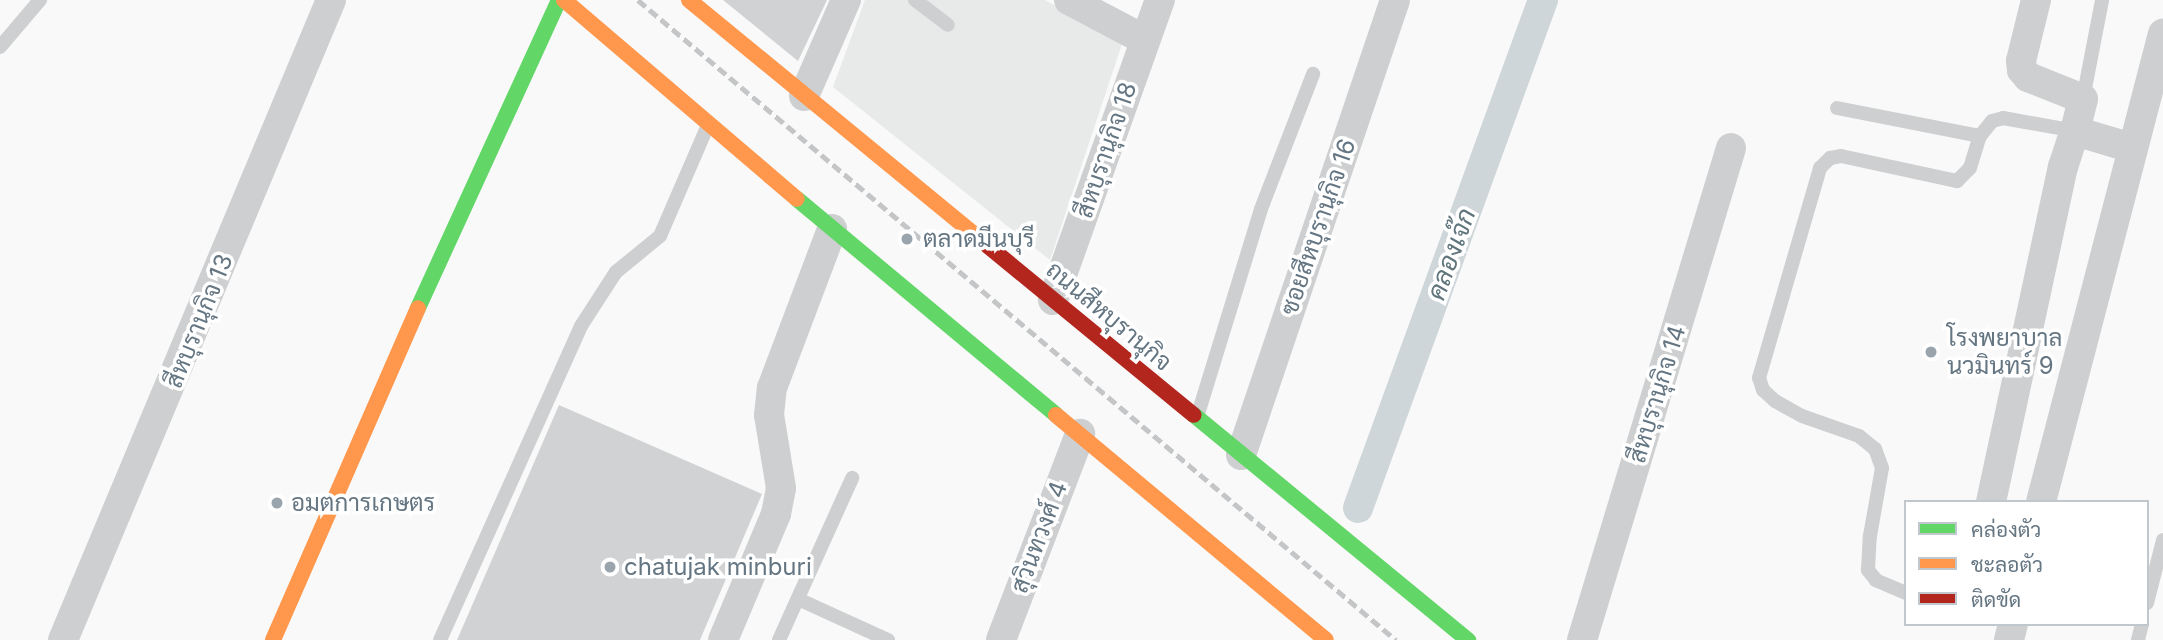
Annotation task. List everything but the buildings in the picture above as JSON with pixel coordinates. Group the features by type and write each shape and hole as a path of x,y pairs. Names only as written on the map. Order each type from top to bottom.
{"main road":[{"path":"273,640 449,237 561,0 1326,640"},
{"name":"ถนนสีหบุรานุกิจ","path":"689,0 1468,640"}],"street":[{"name":"สีหบุรานุกิจ 13","path":"63,640 331,0"},
{"path":"804,96 846,0"},
{"path":"1069,0 1145,40"},
{"name":"สีหบุรานุกิจ 18","path":"1053,300 1160,0"},
{"name":"ซอยสีหบุรานุกิจ 16","path":"1241,455 1395,0"},
{"path":"1990,500 2063,167 2083,99 2028,77 2022,70 2021,61 2036,0"},
{"path":"2042,500 2163,34"},
{"path":"2075,131 2132,148"},
{"name":"สีหบุรานุกิจ 14","path":"1582,640 1731,148"},
{"path":"723,640 776,514 780,488 769,415 772,388 832,229"},
{"name":"สุวินทวงศ์ 4","path":"1001,640 1080,434"}],"lane":[{"path":"0,47 40,0"},
{"path":"915,0 948,25"},
{"path":"2083,99 2102,0"},
{"path":"1197,418 1208,373 1261,209 1312,74"},
{"path":"1837,108 1980,136"},
{"path":"1904,592 1876,580 1868,570 1870,536 1882,468 1875,449 1859,436 1802,416 1775,401 1763,390 1759,378 1811,194 1825,162 1841,156 1958,181 1970,168 1980,136 1992,121 2003,118 2075,131"},
{"path":"440,640 581,326 617,272 660,236 708,124"},
{"path":"779,640 852,478"},
{"path":"2149,595 2163,540"},
{"path":"798,599 859,635 888,640"}],"shaded area":[{"path":"865,0 1045,0 1122,44 1050,260 833,87"}],"waterway":[{"name":"คลองเจ๊ก","path":"1358,508 1543,0"}],"railway":[{"path":"638,0 1396,640"}],"traffic: fast":[{"path":"418,308 559,0"},
{"path":"797,199 1056,415"},
{"path":"1194,415 1468,640"}],"traffic: slow":[{"path":"564,0 797,199"},
{"path":"689,0 988,246"},
{"path":"273,640 418,308"},
{"path":"1056,415 1326,640"}],"traffic: jam":[{"path":"988,246 1194,415"}],"place":[{"name":"ตลาดมีนบุรี","path":"907,239"},
{"name":"โรงพยาบาล นวมินทร์ 9","path":"1931,352"},
{"name":"อมตการเกษตร","path":"277,503"},
{"name":"chatujak minburi","path":"610,567"}]}
